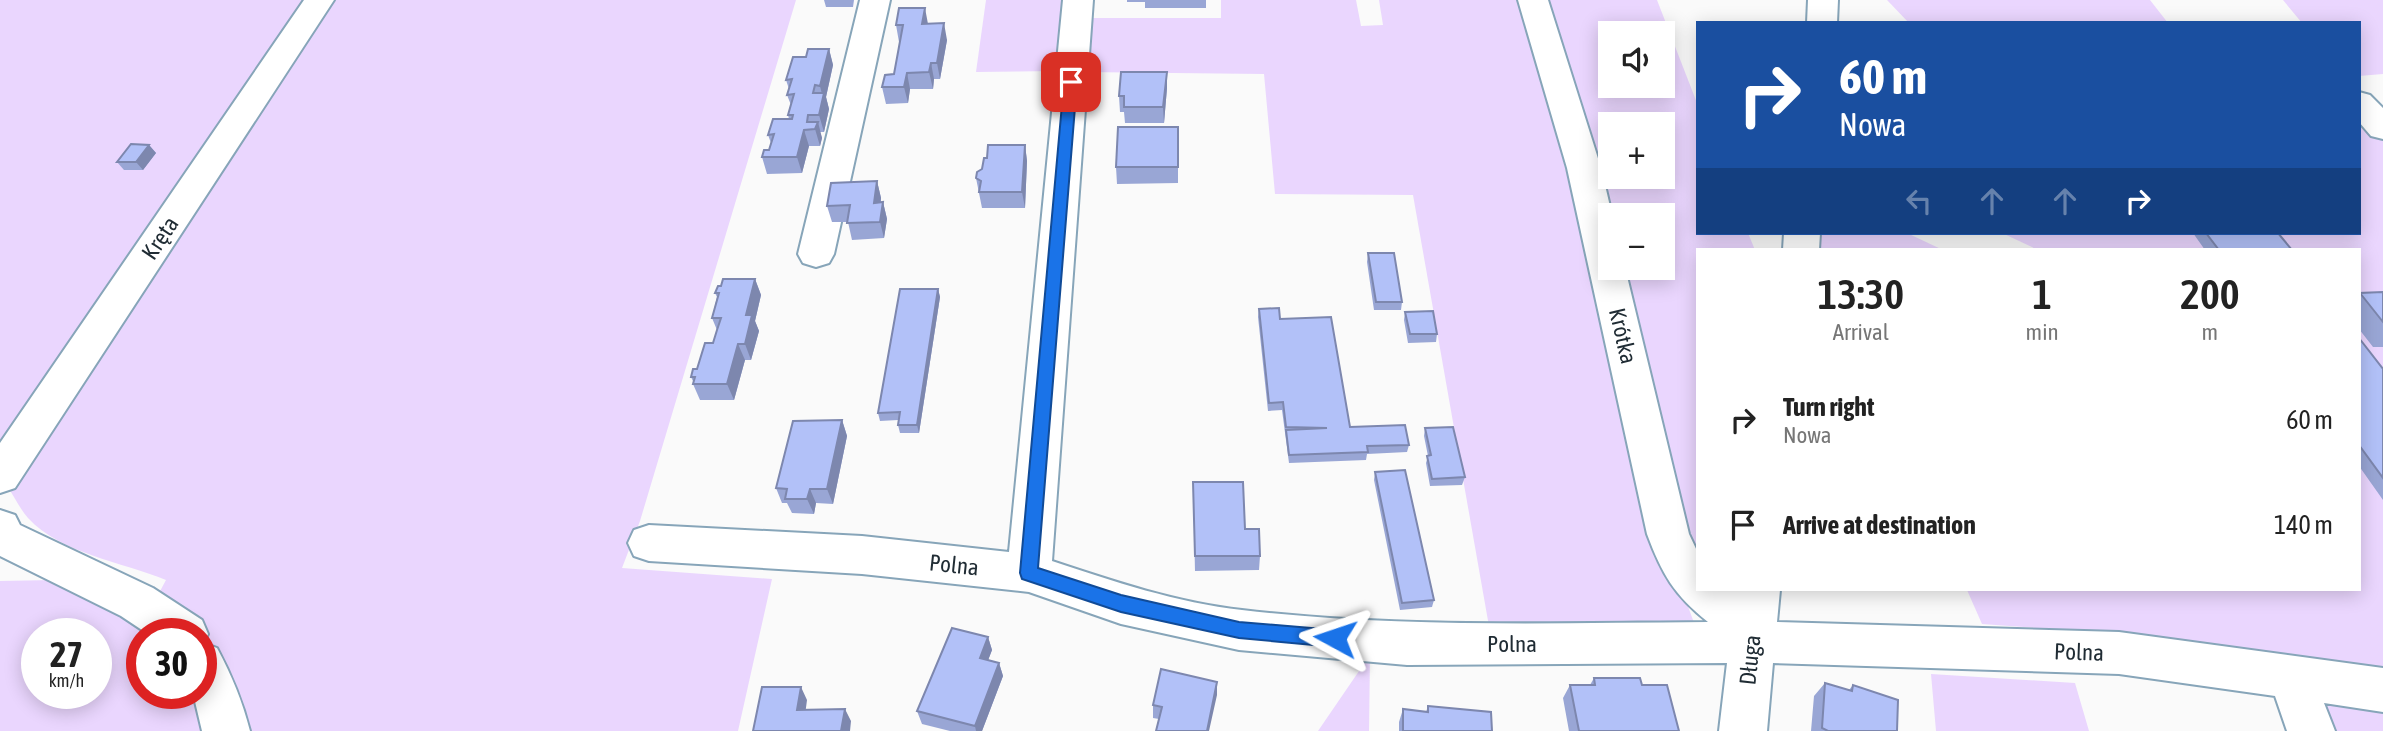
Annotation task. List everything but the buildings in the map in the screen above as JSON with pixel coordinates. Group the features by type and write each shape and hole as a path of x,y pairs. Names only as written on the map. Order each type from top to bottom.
{"street":[{"name":"Kręta","path":"0,476 319,0"},
{"path":"816,254 875,0"},
{"path":"1029,573 1078,0"},
{"name":"Krótka","path":"1533,0 1584,168 1668,534 1680,564 1696,584"},
{"path":"1822,21 1823,0"},
{"path":"2361,104 2383,128"},
{"path":"0,528 3,537 137,602 162,618"},
{"name":"Polna","path":"649,543 862,555 1029,573 1121,604 1239,630 1407,644 1754,621 2119,653 2383,690"},
{"name":"Krótka","path":"1704,591 1754,621"},
{"name":"Długa","path":"1743,731 1754,621"},
{"path":"2290,675 2311,731"},
{"path":"217,693 226,731"}],"shaded area":[{"path":"0,0 313,0 0,468"},
{"path":"332,0 796,0 640,521 622,568 772,579 738,731 0,731 0,581 54,580 133,618 126,618 126,709 217,709 217,618 146,618 166,580 75,549 42,530 22,511 7,486"},
{"path":"986,0 1064,0 1058,71 976,72"},
{"path":"1221,0 1356,0 1361,26 1383,25 1379,0 1519,0 1678,579 1697,631 1490,632 1413,195 1275,194 1264,74 1082,72 1085,18 1221,18"},
{"path":"1543,0 1657,0 1665,21 1598,21 1598,98 1675,98 1675,46 1696,100 1696,235 1749,235 1754,248 1696,248 1696,551 1690,542 1625,280 1675,280 1675,203 1606,203 1602,189 1675,189 1675,112 1598,112 1598,176"},
{"path":"1887,0 2150,0 2166,21 1907,21"},
{"path":"2283,0 2383,0 2383,74 2361,76 2361,21 2300,21"},
{"path":"2361,115 2383,139 2383,684 2133,635 1982,624 1967,591 2361,591 2361,248 2034,248 2006,235 2361,235"},
{"path":"1820,235 1911,235 1939,248 1819,248"},
{"path":"1370,655 1369,731 1318,731"},
{"path":"1931,674 2075,683 2089,731 1936,731"},
{"path":"2320,691 2383,701 2383,731 2336,731"}],"route":[{"path":"1071,82 1029,573 1121,604 1239,630 1335,638"}]}
